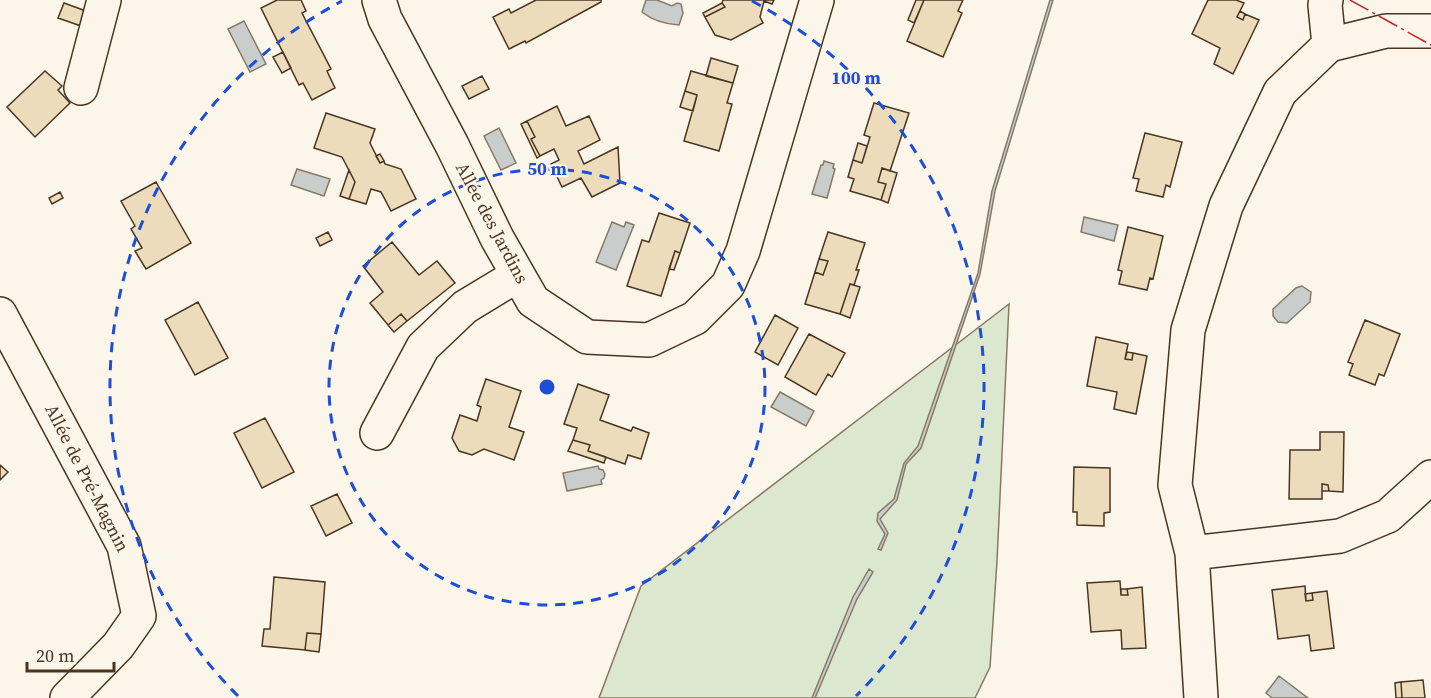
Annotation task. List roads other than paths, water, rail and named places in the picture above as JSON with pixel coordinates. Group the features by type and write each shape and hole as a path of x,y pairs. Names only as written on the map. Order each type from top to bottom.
{"street":[{"path":"81,88 104,0"},
{"name":"Allée des Jardins","path":"380,0 385,19 452,145 497,238 533,301 587,337 649,340 695,318 729,285 743,250 817,0"},
{"path":"1326,0 1329,45"},
{"path":"1201,698 1192,553 1175,485 1188,330 1226,206 1280,92 1329,45 1386,31 1431,31"},
{"path":"377,433 423,347 465,307 518,275"},
{"name":"Allée de Pré-Magnin","path":"0,314 124,546 139,616 118,646 67,698"},
{"path":"1192,553 1340,536 1388,516 1431,477"}]}
